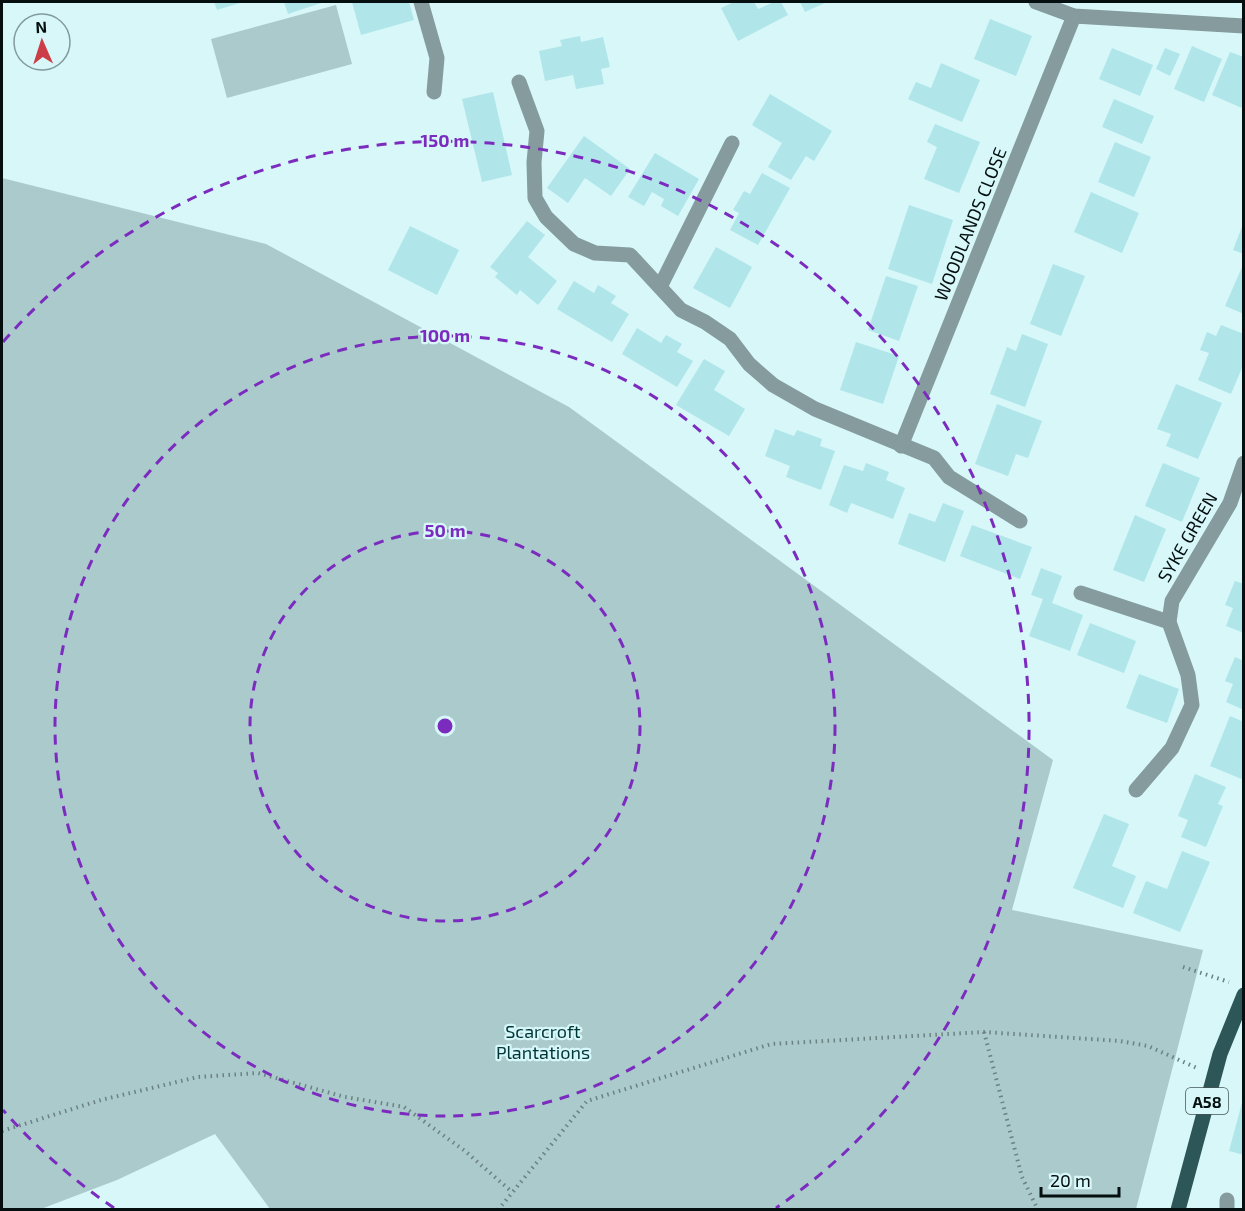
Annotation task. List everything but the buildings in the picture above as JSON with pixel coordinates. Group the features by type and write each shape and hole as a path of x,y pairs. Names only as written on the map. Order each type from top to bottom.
{"main road":[{"name":"A58","path":"1178,1209 1239,989"}],"street":[{"path":"421,2 437,58 434,93"},
{"path":"1036,2 1074,16 1244,26"},
{"name":"WOODLANDS CLOSE","path":"901,446 1074,16"},
{"path":"519,82 537,130 534,162 535,198 546,217 574,244 595,253 630,255 681,310 705,322 730,339 749,364 773,385 815,409 934,458 949,477 1020,522"},
{"path":"660,287 732,143"},
{"name":"SYKE GREEN","path":"1169,622 1172,601 1230,504 1244,463"},
{"path":"1081,593 1169,622 1188,675 1192,705 1172,748 1136,790"}],"path":[{"path":"1184,966 1239,989"},
{"path":"498,1209 587,1101 771,1044 984,1032 1120,1041 1148,1046 1214,1076"},
{"path":"984,1032 1022,1177 1038,1209"},
{"path":"2,1131 101,1100 198,1077 258,1073 345,1097 404,1107 465,1151 512,1192"}],"green space":[{"path":"336,5 352,64 227,98 211,39"},
{"name":"Scarcroft Plantations","path":"2,178 266,244 569,407 1053,760 1012,910 1203,950 1136,1209 270,1209 215,1134 117,1180 41,1209 2,1209"}]}
